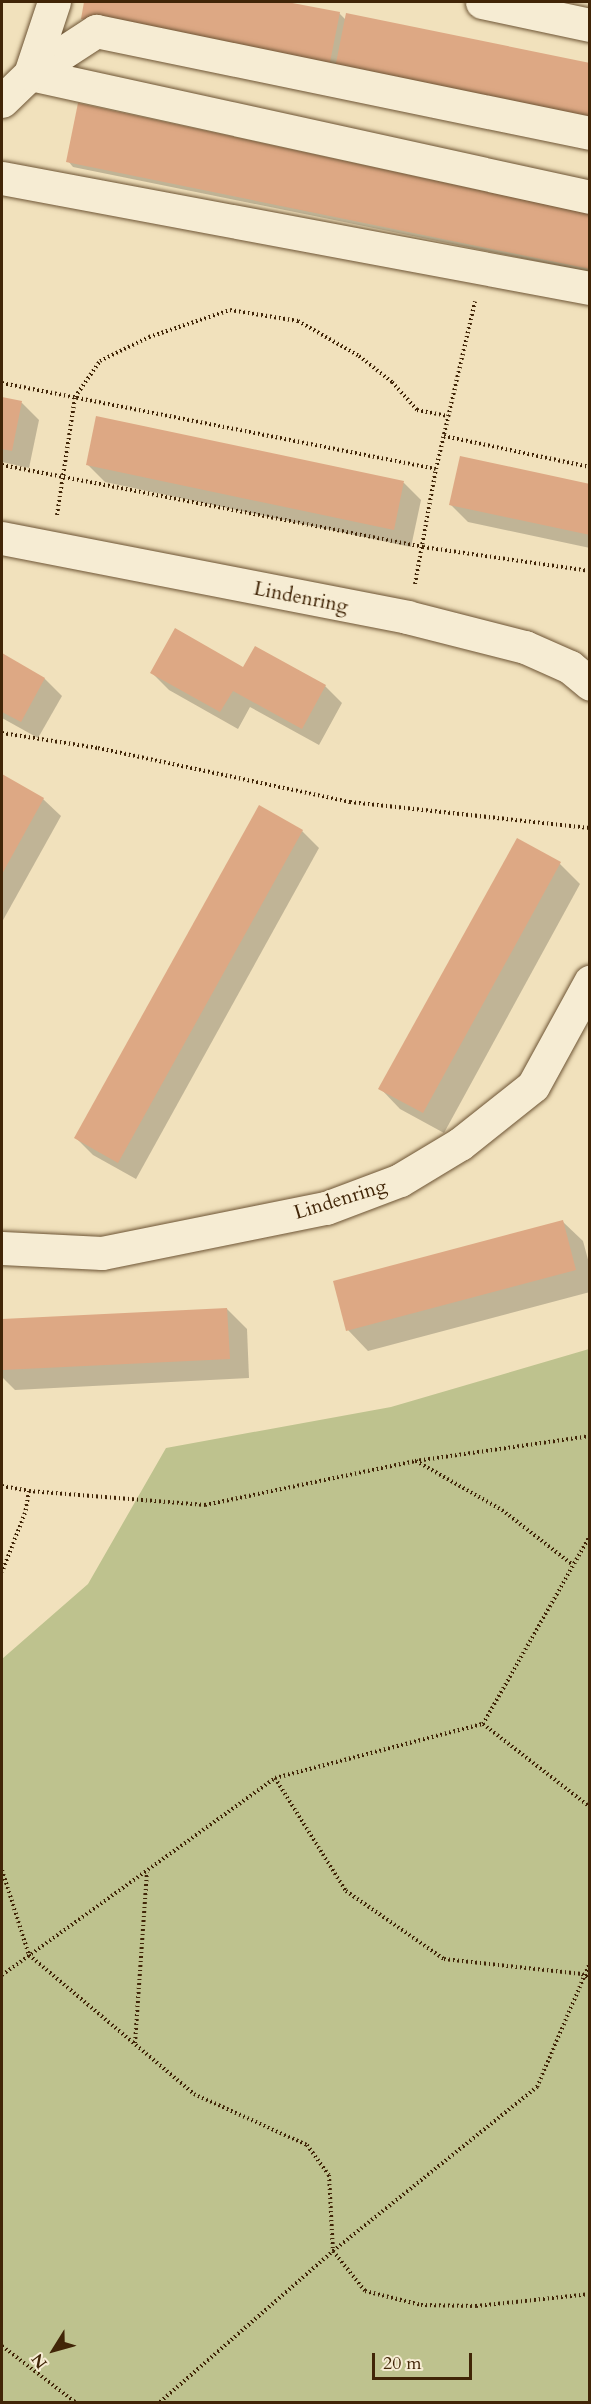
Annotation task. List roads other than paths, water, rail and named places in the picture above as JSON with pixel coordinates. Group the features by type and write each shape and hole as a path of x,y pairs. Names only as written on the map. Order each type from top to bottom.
{"street":[{"path":"30,74 54,2"},
{"path":"482,2 590,25"},
{"path":"2,102 30,74 96,31 590,133"},
{"path":"30,74 590,197"},
{"path":"2,178 590,288"},
{"name":"Lindenring","path":"2,538 408,617 525,646 570,667 590,684"},
{"name":"Lindenring","path":"2,1248 102,1253 326,1208 399,1180 459,1144 533,1086 590,982"}]}
